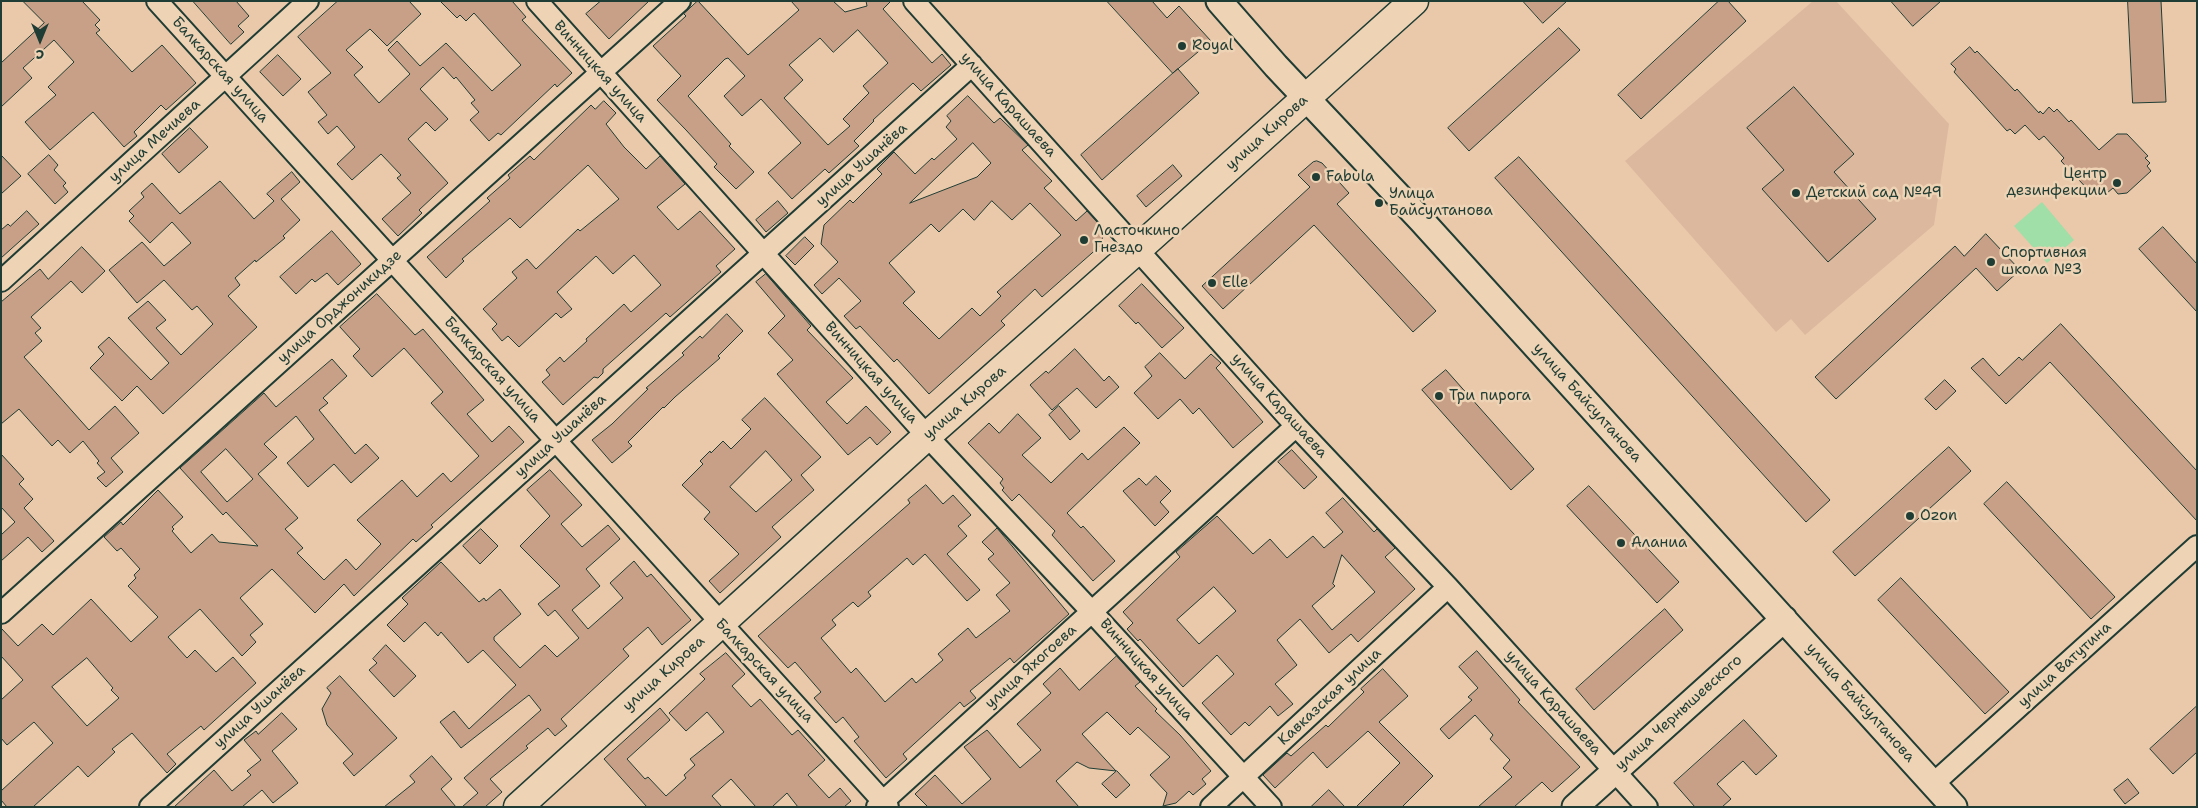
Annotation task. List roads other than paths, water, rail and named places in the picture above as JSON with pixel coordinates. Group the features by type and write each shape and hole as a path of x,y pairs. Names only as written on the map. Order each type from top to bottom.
{"main road":[{"name":"улица Кирова","path":"518,807 927,436 1414,1"}],"street":[{"name":"Балкарская улица","path":"157,1 393,260 882,805"},
{"name":"улица Мечиева","path":"1,281 308,1"},
{"name":"Винницкая улица","path":"537,1 927,436 1271,807"},
{"name":"улица Орджоникидзе","path":"1,613 680,1"},
{"name":"улица Карашаева","path":"914,1 1296,426 1448,587 1647,807"},
{"name":"улица Байсултанова","path":"1219,1 1954,807"},
{"name":"улица Ушанёва","path":"150,807 972,65"},
{"name":"улица Яхогоева","path":"882,805 1296,426"},
{"name":"улица Ватутина","path":"1933,784 2197,546"},
{"name":"Кавказская улица","path":"1211,807 1448,587"},
{"name":"улица Чернышевского","path":"1575,807 1784,619"}],"place":[{"name":"Royal","path":"1182,46"},
{"name":"Fabula","path":"1316,177"},
{"name":"Центр дезинфекции","path":"2117,183"},
{"name":"Детский сад №49","path":"1796,193"},
{"name":"Улица Байсултанова","path":"1379,203"},
{"name":"Ласточкино Гнездо","path":"1084,240"},
{"name":"Спортивная школа №3","path":"1991,262"},
{"name":"Elle","path":"1212,283"},
{"name":"Три пирога","path":"1439,396"},
{"name":"Ozon","path":"1910,516"},
{"name":"Аланиа","path":"1621,543"}]}
